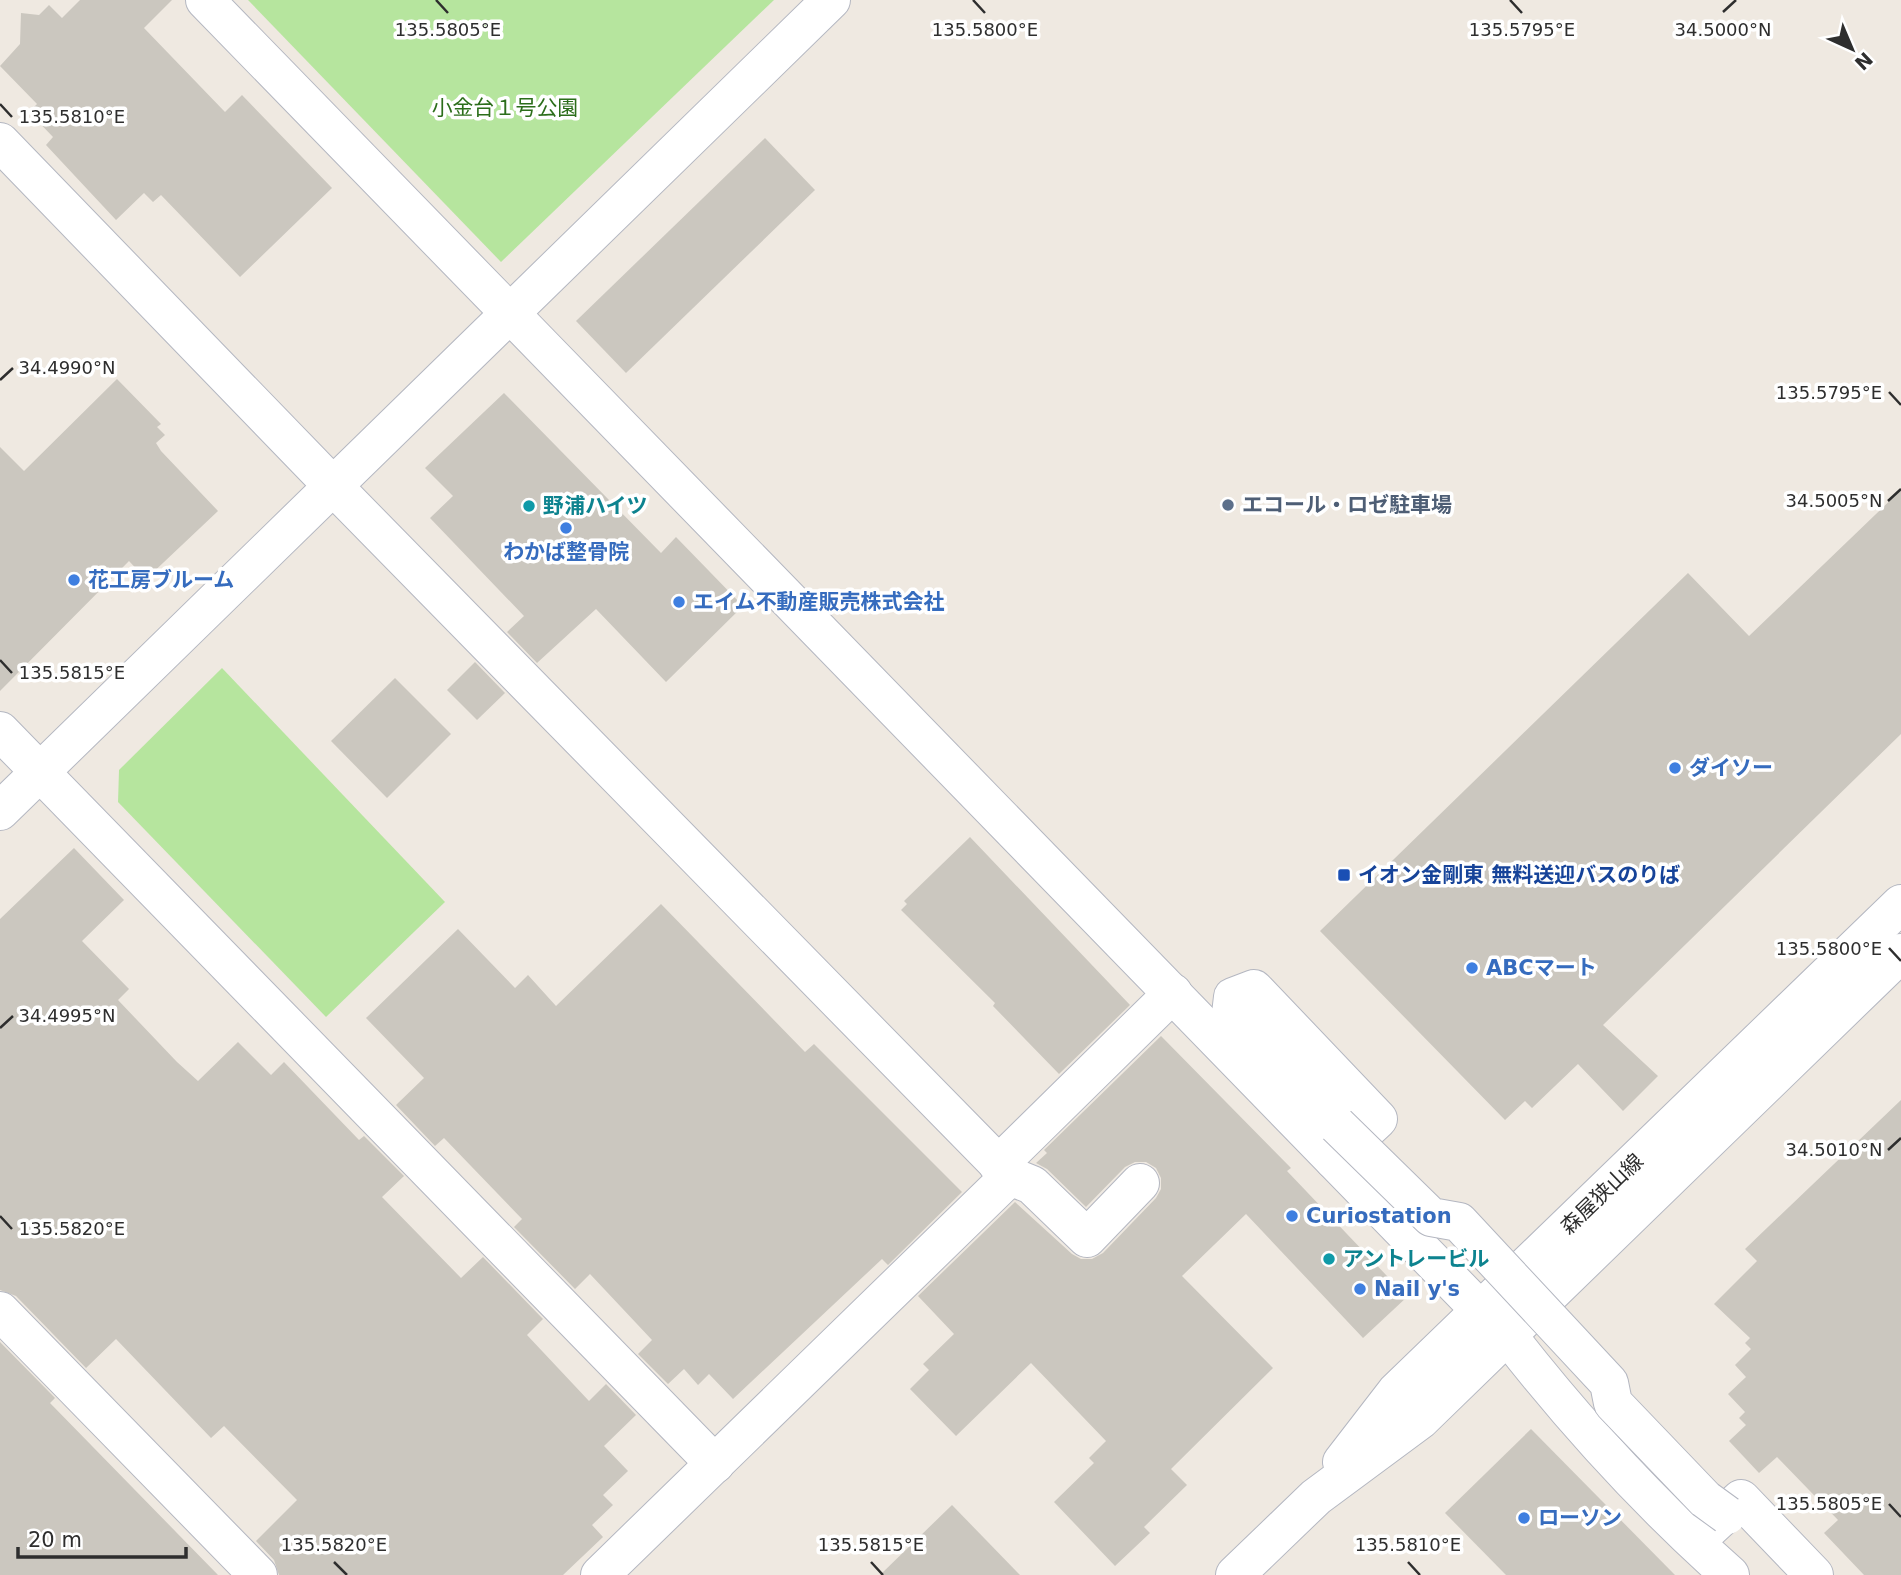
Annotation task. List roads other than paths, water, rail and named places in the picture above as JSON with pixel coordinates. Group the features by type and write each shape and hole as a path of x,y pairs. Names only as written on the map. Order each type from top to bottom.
{"street":[{"path":"205,0 1172,993 1343,1151 1494,1323 1569,1414 1694,1542 1730,1575"},
{"path":"0,811 831,0"},
{"path":"0,142 333,486 1004,1170 1032,1185 1087,1238 1140,1182"},
{"path":"0,731 715,1464"},
{"name":"森屋狭山線","path":"1235,1575 1316,1497 1420,1420 1494,1323 1901,904"},
{"name":"森屋狭山線","path":"1494,1323 1901,953"},
{"path":"1343,1151 1361,1134 1369,1126 1378,1119 1254,989 1233,997 1231,1014 1345,1134 1354,1142 1431,1217 1459,1222 1609,1383 1613,1403 1705,1499 1727,1514 1785,1575"},
{"path":"600,1575 715,1464 1004,1170 1172,993"},
{"path":"0,1311 258,1575"},
{"path":"1694,1542 1741,1499 1814,1575"}],"place":[{"name":"エコール・ロゼ駐車場","path":"1228,505"},
{"name":"野浦ハイツ","path":"529,506"},
{"name":"わかば整骨院","path":"566,528"},
{"name":"花工房ブルーム","path":"74,580"},
{"name":"エイム不動産販売株式会社","path":"679,602"},
{"name":"ダイソー","path":"1675,768"},
{"name":"イオン金剛東 無料送迎バスのりば","path":"1344,875"},
{"name":"ABCマート","path":"1472,968"},
{"name":"Curiostation","path":"1292,1216"},
{"name":"アントレービル","path":"1329,1259"},
{"name":"Nail y's","path":"1360,1289"},
{"name":"ローソン","path":"1524,1518"}],"park label":[{"name":"小金台１号公園","path":"505,108"}]}
